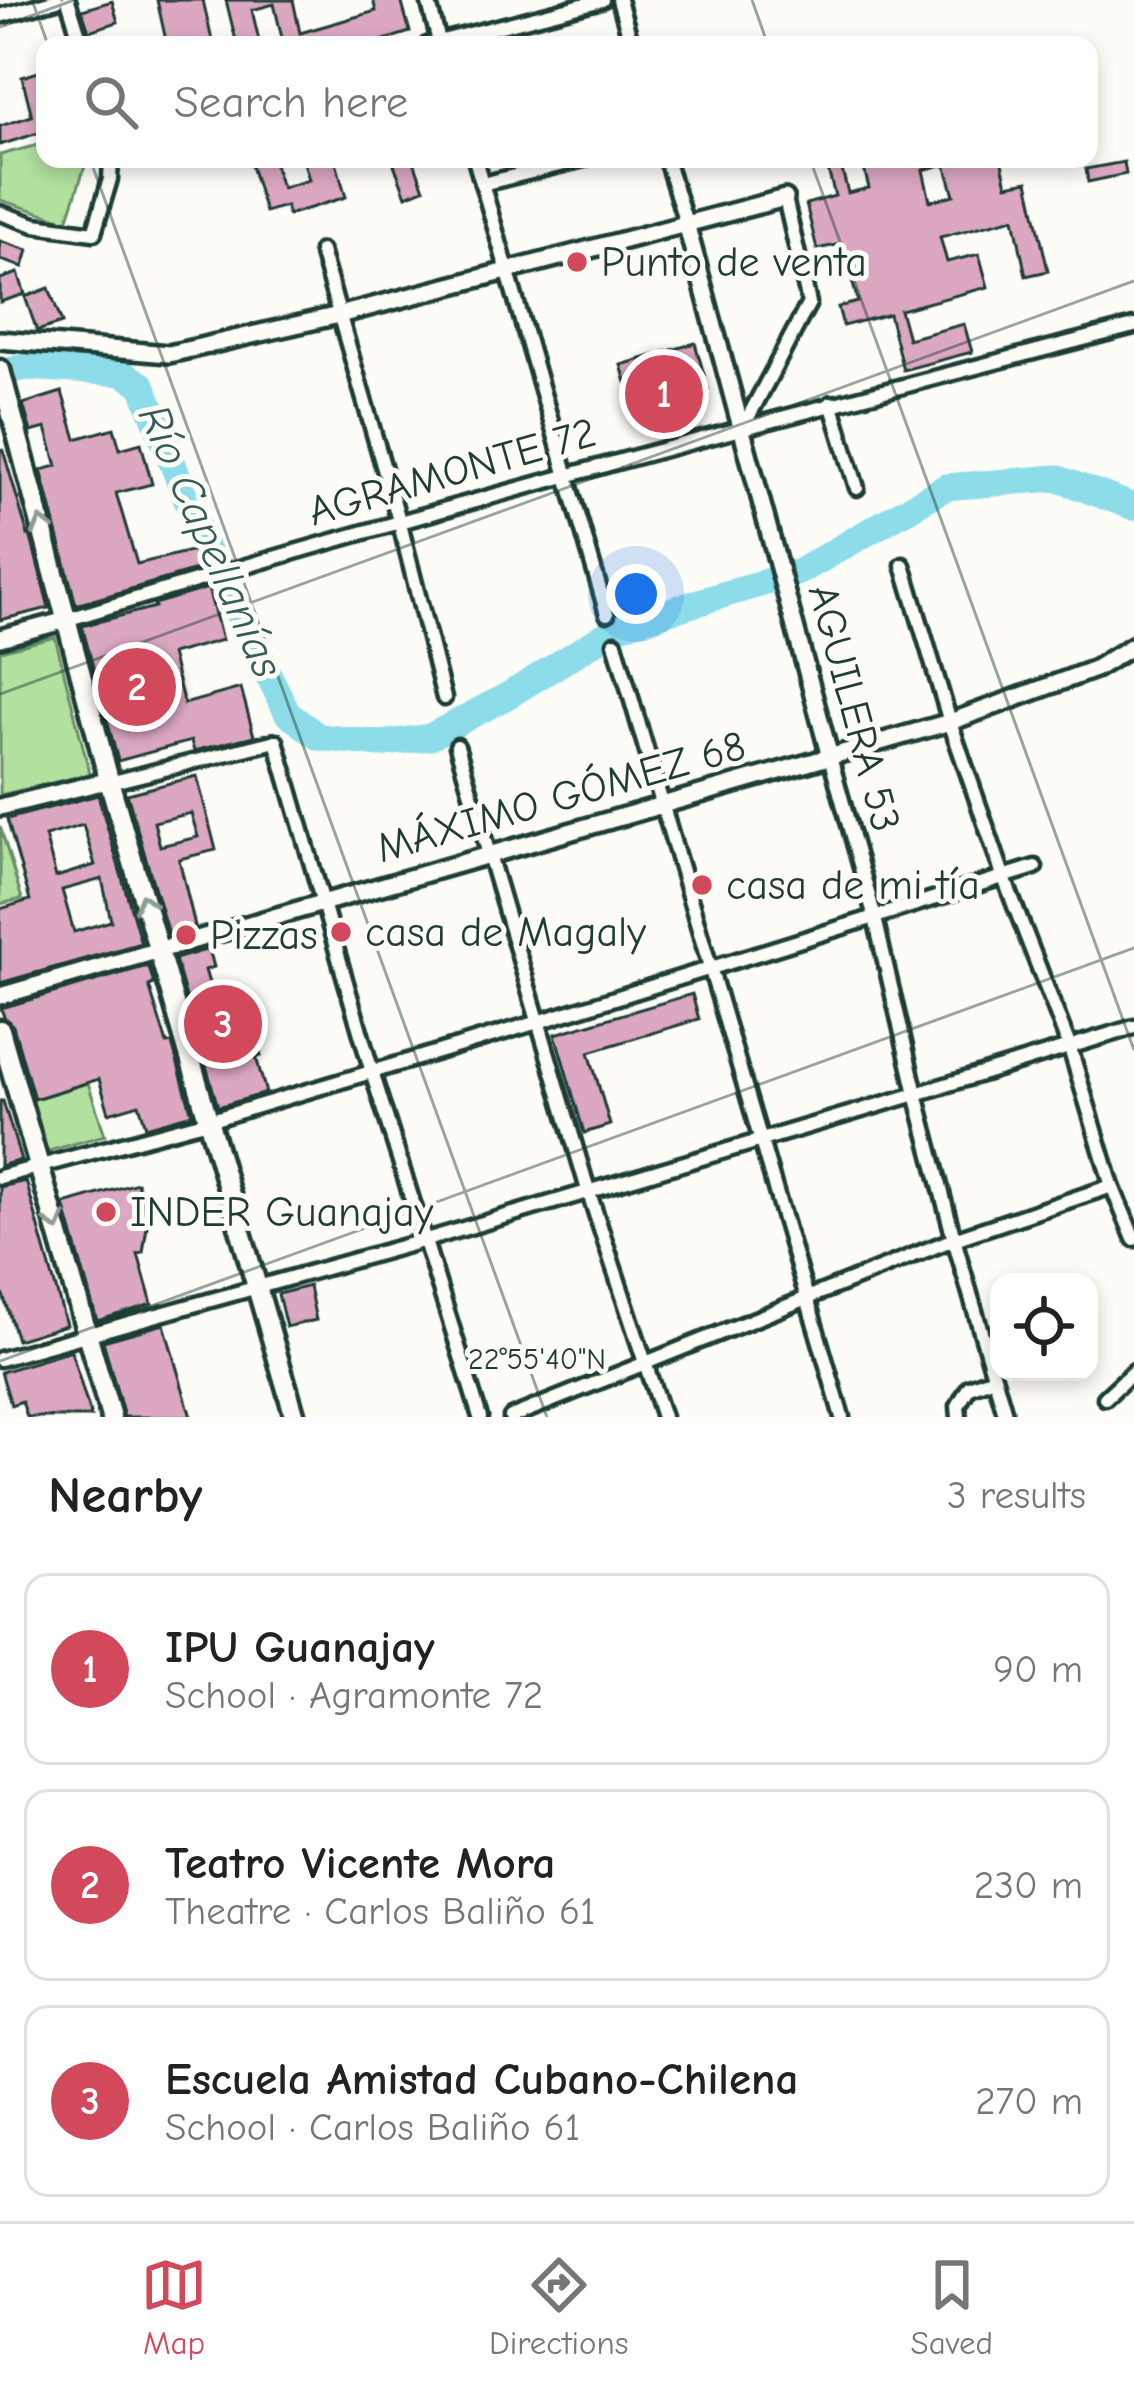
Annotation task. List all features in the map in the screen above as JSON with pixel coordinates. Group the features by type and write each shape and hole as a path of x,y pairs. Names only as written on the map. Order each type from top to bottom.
{"main road":[{"path":"0,370 63,621 295,1417"},
{"path":"0,1030 111,1417"}],"street":[{"path":"0,16 56,0"},
{"path":"68,0 79,36"},
{"path":"428,0 435,36"},
{"path":"466,36 602,0"},
{"path":"619,0 629,36"},
{"path":"0,213 35,225 94,233 111,168"},
{"path":"478,168 607,614"},
{"path":"482,184 547,168"},
{"name":"AGUILERA 53","path":"669,168 875,918 916,1094 990,1364"},
{"path":"0,340 169,354 340,315 785,198 809,303 742,429"},
{"path":"321,251 400,524 444,698"},
{"name":"AGRAMONTE 72","path":"0,638 831,403 1134,326"},
{"path":"831,403 857,488"},
{"path":"903,565 950,722 1070,1048 1112,1186 1127,1203 1134,1239"},
{"path":"615,644 842,1417"},
{"name":"MÁXIMO GÓMEZ 68","path":"0,996 950,722 1095,669 1134,645"},
{"path":"0,807 276,741 372,1072 480,1417"},
{"path":"457,746 588,1190 663,1417"},
{"path":"0,1177 372,1072 1035,867"},
{"path":"0,1359 425,1240 1134,1027"},
{"path":"512,1417 954,1239 1112,1186"},
{"path":"1105,1398 1134,1371"},
{"path":"959,1417 958,1406 969,1387 990,1379"},
{"name":"AGUILERA 53","path":"995,1381 1006,1417"}],"green space":[{"path":"36,145 36,168 84,168 67,221 0,200 0,155"},
{"path":"55,637 90,774 0,795 0,651"},
{"path":"0,826 22,899 0,904"},
{"path":"88,1083 105,1135 42,1153 27,1101"}],"building":[{"path":"157,0 203,0 211,36 165,36"},
{"path":"226,0 293,0 300,33 376,11 373,0 401,0 410,32 282,36 274,4 252,10 258,36 235,36"},
{"path":"112,1 118,22 89,31 82,10"},
{"path":"36,73 36,134 0,145 0,126 32,116 22,77"},
{"path":"1124,162 1126,174 1088,182 1086,169"},
{"path":"252,168 276,168 282,188 309,180 306,168 338,168 346,197 288,215 286,206 265,212"},
{"path":"395,168 416,168 424,189 406,196"},
{"path":"834,168 842,168 848,193 869,188 864,168 930,168 923,170 930,201 954,195 946,168 1003,168 1007,185 1028,181 1048,271 1026,276 1014,218 940,237 947,262 979,254 988,287 900,310 908,339 964,324 972,352 903,370 889,314 843,326 838,307 858,302 842,244 817,249 806,204 835,196 828,170"},
{"path":"0,241 28,250 23,267 0,260"},
{"path":"18,273 25,294 0,302 0,279"},
{"path":"49,288 62,323 37,331 25,297"},
{"path":"695,343 708,389 698,392 701,402 645,418 634,379 626,382 621,365"},
{"path":"62,392 76,439 114,428 120,449 141,443 152,484 116,493 137,564 199,549 203,568 76,605 41,470 57,466 46,428 31,432 23,404"},
{"path":"0,450 30,534 49,608 0,620"},
{"path":"208,588 222,640 171,654 184,704 241,688 254,736 194,751 191,741 118,761 82,626"},
{"path":"197,776 216,850 179,859 195,926 168,934 127,794","holes":["191,813 198,837 160,846 154,822"]},
{"path":"98,795 141,943 0,983 0,909 30,900 7,819","holes":["83,825 95,865 56,877 45,836","102,879 111,921 74,932 62,890"]},
{"path":"209,949 214,967 205,970 216,1007 254,996 264,1032 255,1035 266,1093 218,1107 175,959"},
{"path":"149,967 154,984 149,986 167,1044 172,1043 192,1114 146,1127 139,1104 109,1113 99,1079 34,1099 13,1026 1,1008"},
{"path":"692,994 699,1019 589,1052 610,1125 584,1133 555,1034"},
{"path":"0,1101 21,1160 0,1166"},
{"path":"26,1181 66,1325 17,1340 0,1296 0,1187"},
{"path":"137,1183 148,1220 143,1253 138,1254 152,1304 97,1321 64,1204"},
{"path":"309,1286 316,1320 286,1327 278,1294"},
{"path":"164,1324 191,1417 124,1417 103,1341"},
{"path":"71,1351 91,1417 27,1417 22,1401 11,1405 1,1372"}],"waterway":[{"name":"Río Capellanías","path":"0,373 26,367 122,373 142,385 206,549 288,714 319,737 380,744 430,737 620,626 799,572 946,487 1056,478 1134,507"}],"place":[{"name":"Punto de venta","path":"577,262"},
{"name":"IPU Guanajay","path":"664,394"},
{"name":"Teatro Vicente Mora","path":"137,687"},
{"name":"casa de mi tía","path":"702,885"},
{"name":"casa de Magaly","path":"341,932"},
{"name":"Pizzas","path":"186,935"},
{"name":"Escuela Amistad Cubano-Chilena","path":"223,1024"},
{"name":"INDER Guanajay","path":"106,1212"}]}
